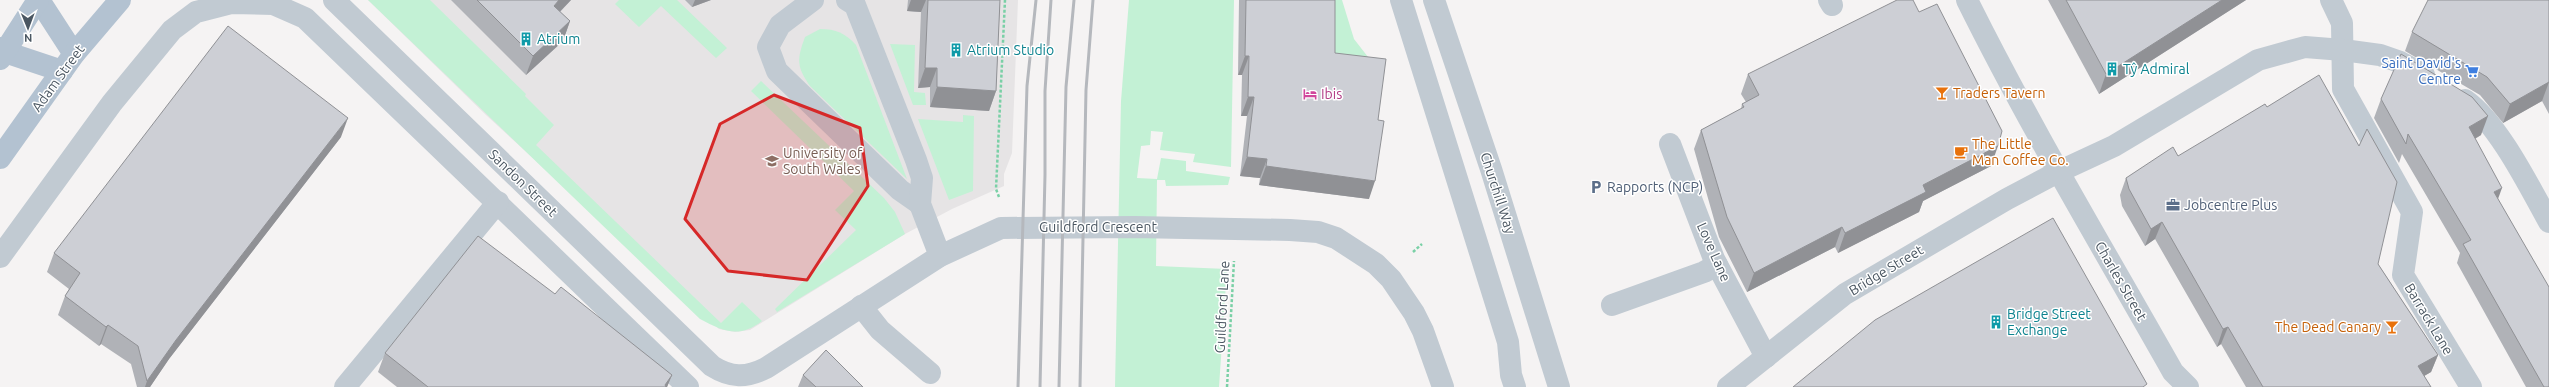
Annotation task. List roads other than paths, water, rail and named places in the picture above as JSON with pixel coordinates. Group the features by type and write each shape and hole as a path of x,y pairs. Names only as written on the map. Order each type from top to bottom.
{"main road":[{"path":"38,0 2,53 68,63"},
{"path":"38,0 68,63"},
{"name":"Adam Street","path":"0,158 68,63 120,0"}],"street":[{"name":"Sandon Street","path":"334,0 712,366"},
{"path":"813,0 780,25 768,47 777,72 900,190 920,204"},
{"path":"847,0 855,5 916,160 922,178 920,204 940,256"},
{"path":"1401,0 1508,342 1511,376 1515,387"},
{"name":"Churchill Way","path":"1434,0 1491,169 1559,387"},
{"name":"Charles Street","path":"1967,0 2012,90 2058,172 2174,372 2188,387"},
{"name":"Barrack Lane","path":"2331,0 2342,23 2343,50 2341,77 2343,89 2412,212 2403,275 2471,387"},
{"path":"0,257 112,103 172,30 196,12 231,3 273,4 305,18 498,202 688,387"},
{"name":"Bridge Street","path":"1728,387 1845,294 2058,172 2114,146 2258,60 2305,47 2380,55 2400,62 2443,86 2472,106 2501,140 2549,222"},
{"name":"Love Lane","path":"1670,144 1718,265 1766,357"},
{"path":"345,387 498,202"},
{"name":"Guildford Crescent","path":"712,366 742,382 940,256 1001,228 1235,229 1318,232 1336,238 1376,264 1391,279 1414,313 1423,331 1443,387"},
{"path":"1612,306 1704,272 1718,265"},
{"path":"861,306 880,330 930,374"}],"railway":[{"path":"1018,387 1027,86 1036,0"},
{"path":"1040,387 1045,175 1045,91 1051,0"},
{"path":"1059,387 1066,87 1074,0"},
{"path":"1080,387 1086,90 1093,0"}],"place":[{"name":"Atrium","path":"526,39"},
{"name":"Atrium Studio","path":"956,50"},
{"name":"Tŷ Admiral","path":"2112,69"},
{"name":"Saint David's Centre","path":"2472,71"},
{"name":"Traders Tavern","path":"1942,93"},
{"name":"Ibis","path":"1310,94"},
{"name":"The Little Man Coffee Co.","path":"1961,152"},
{"name":"University of South Wales","path":"772,161"},
{"name":"Rapports (NCP)","path":"1596,187"},
{"name":"Jobcentre Plus","path":"2173,205"},
{"name":"Bridge Street Exchange","path":"1996,322"},
{"name":"The Dead Canary","path":"2392,327"}]}
